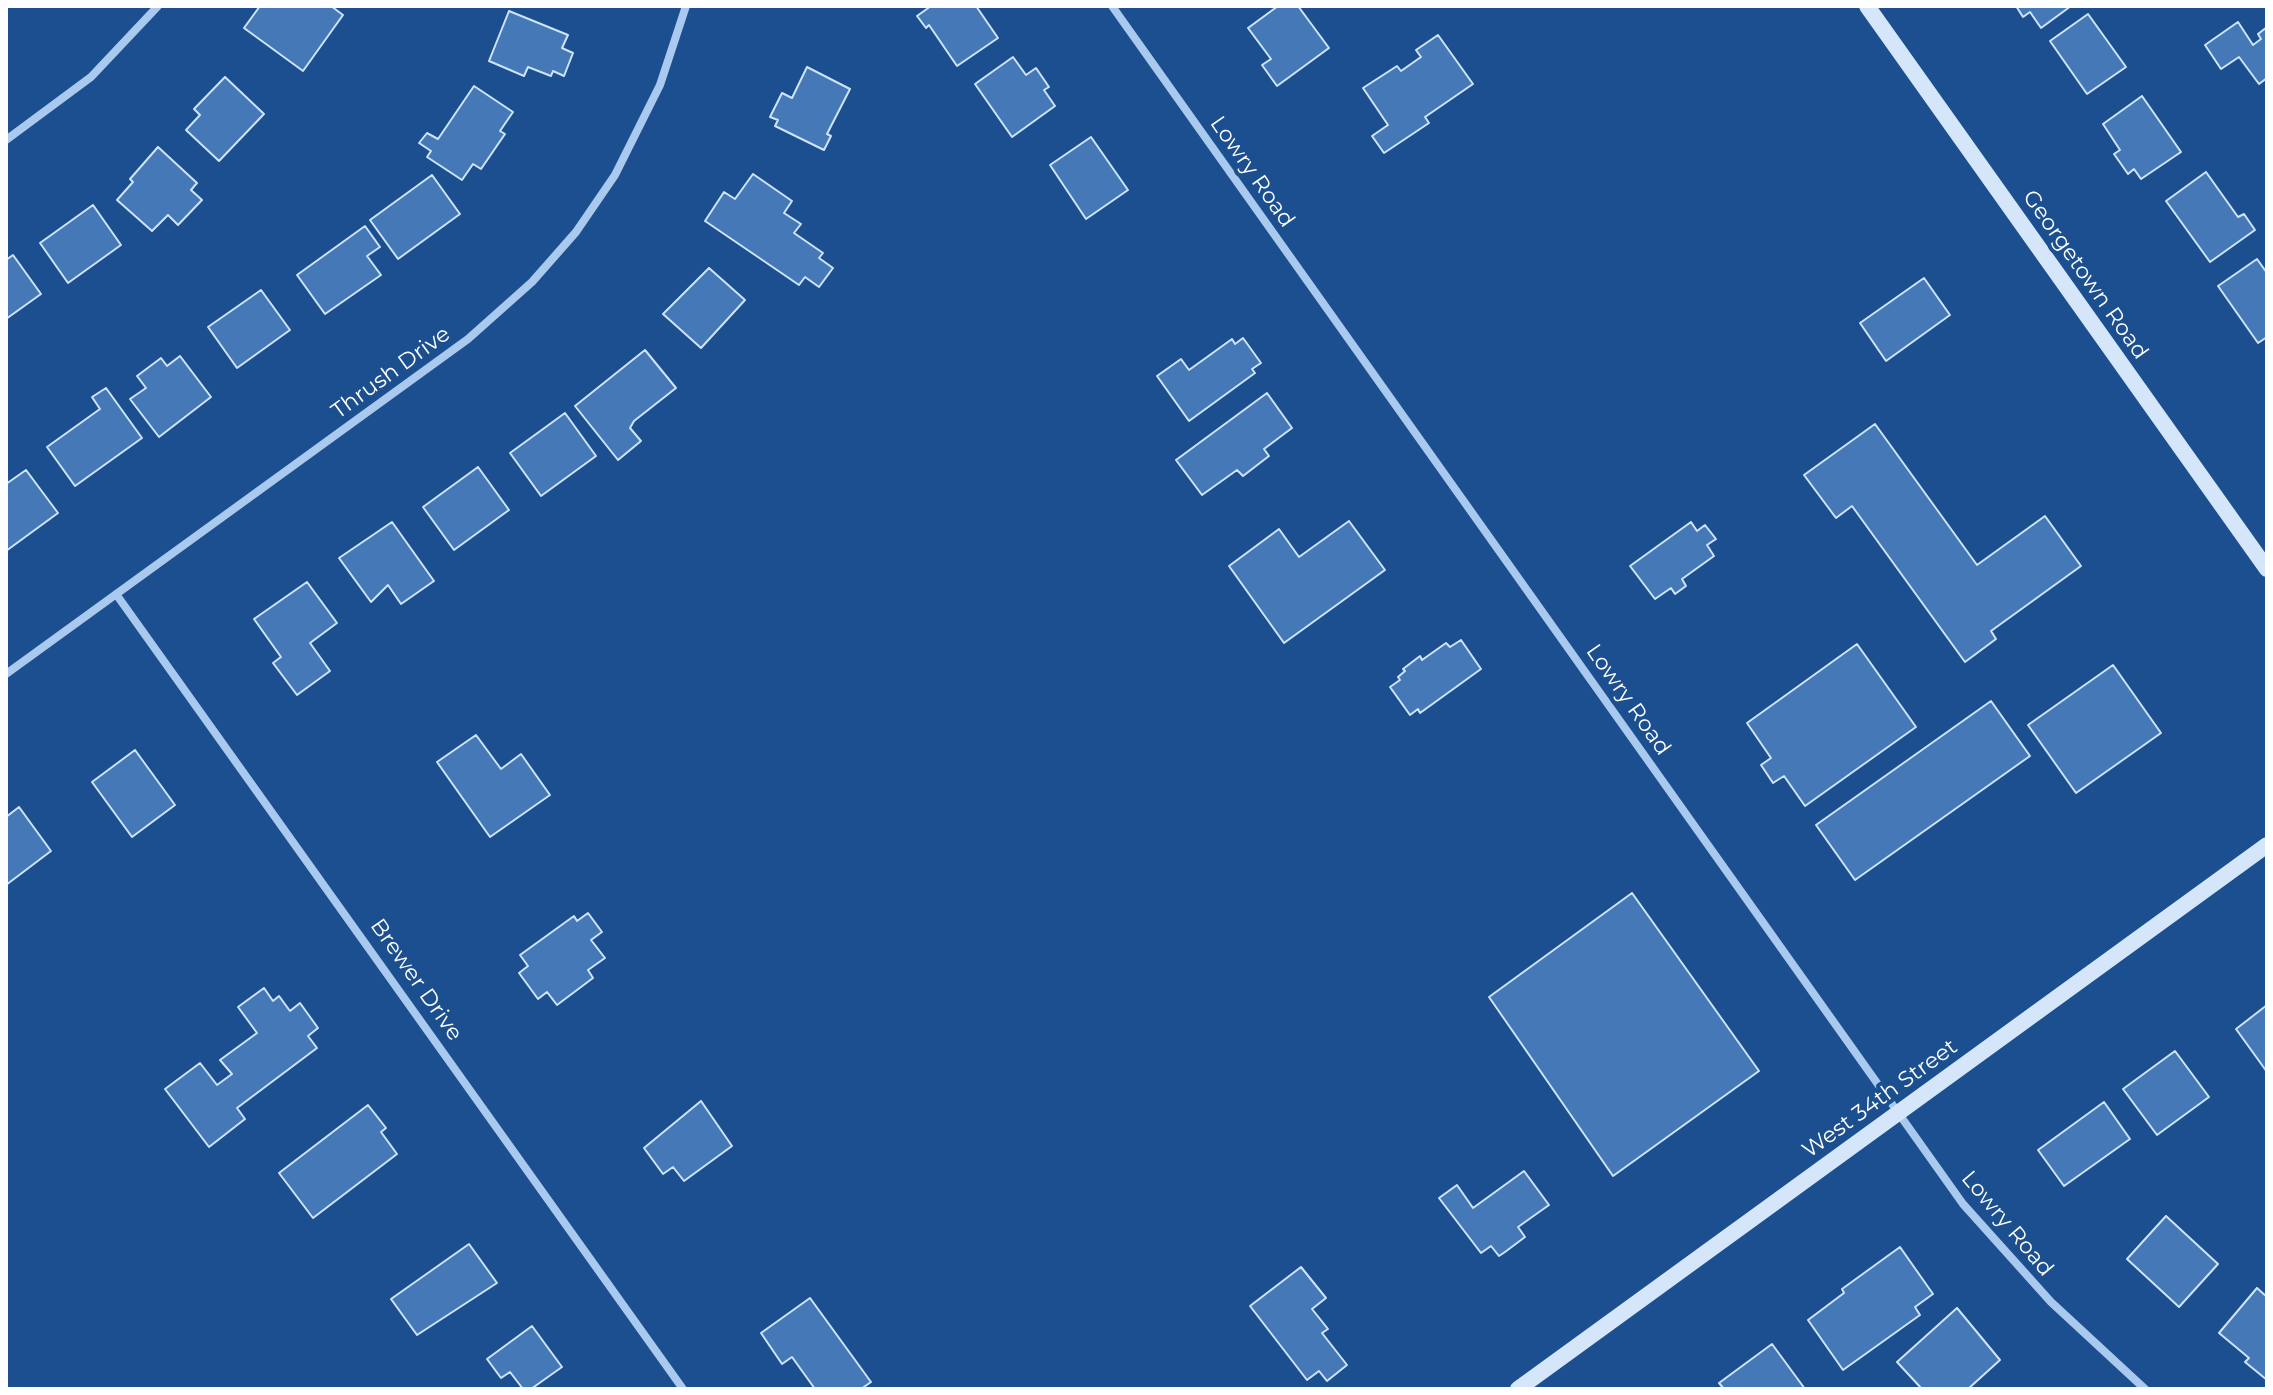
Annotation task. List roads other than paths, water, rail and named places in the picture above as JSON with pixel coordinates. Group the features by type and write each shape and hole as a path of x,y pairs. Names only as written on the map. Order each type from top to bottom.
{"street":[{"path":"6,140 91,77 158,6"},
{"name":"Thrush Drive","path":"6,674 468,339 532,282 576,232 615,175 660,85 686,6"},
{"name":"Lowry Road","path":"1112,6 1963,1204 2078,1329 2145,1389"},
{"name":"Georgetown Road","path":"1867,6 2267,569"},
{"name":"Brewer Drive","path":"116,594 683,1389"},
{"name":"West 34th Street","path":"1518,1389 2267,845"}]}
